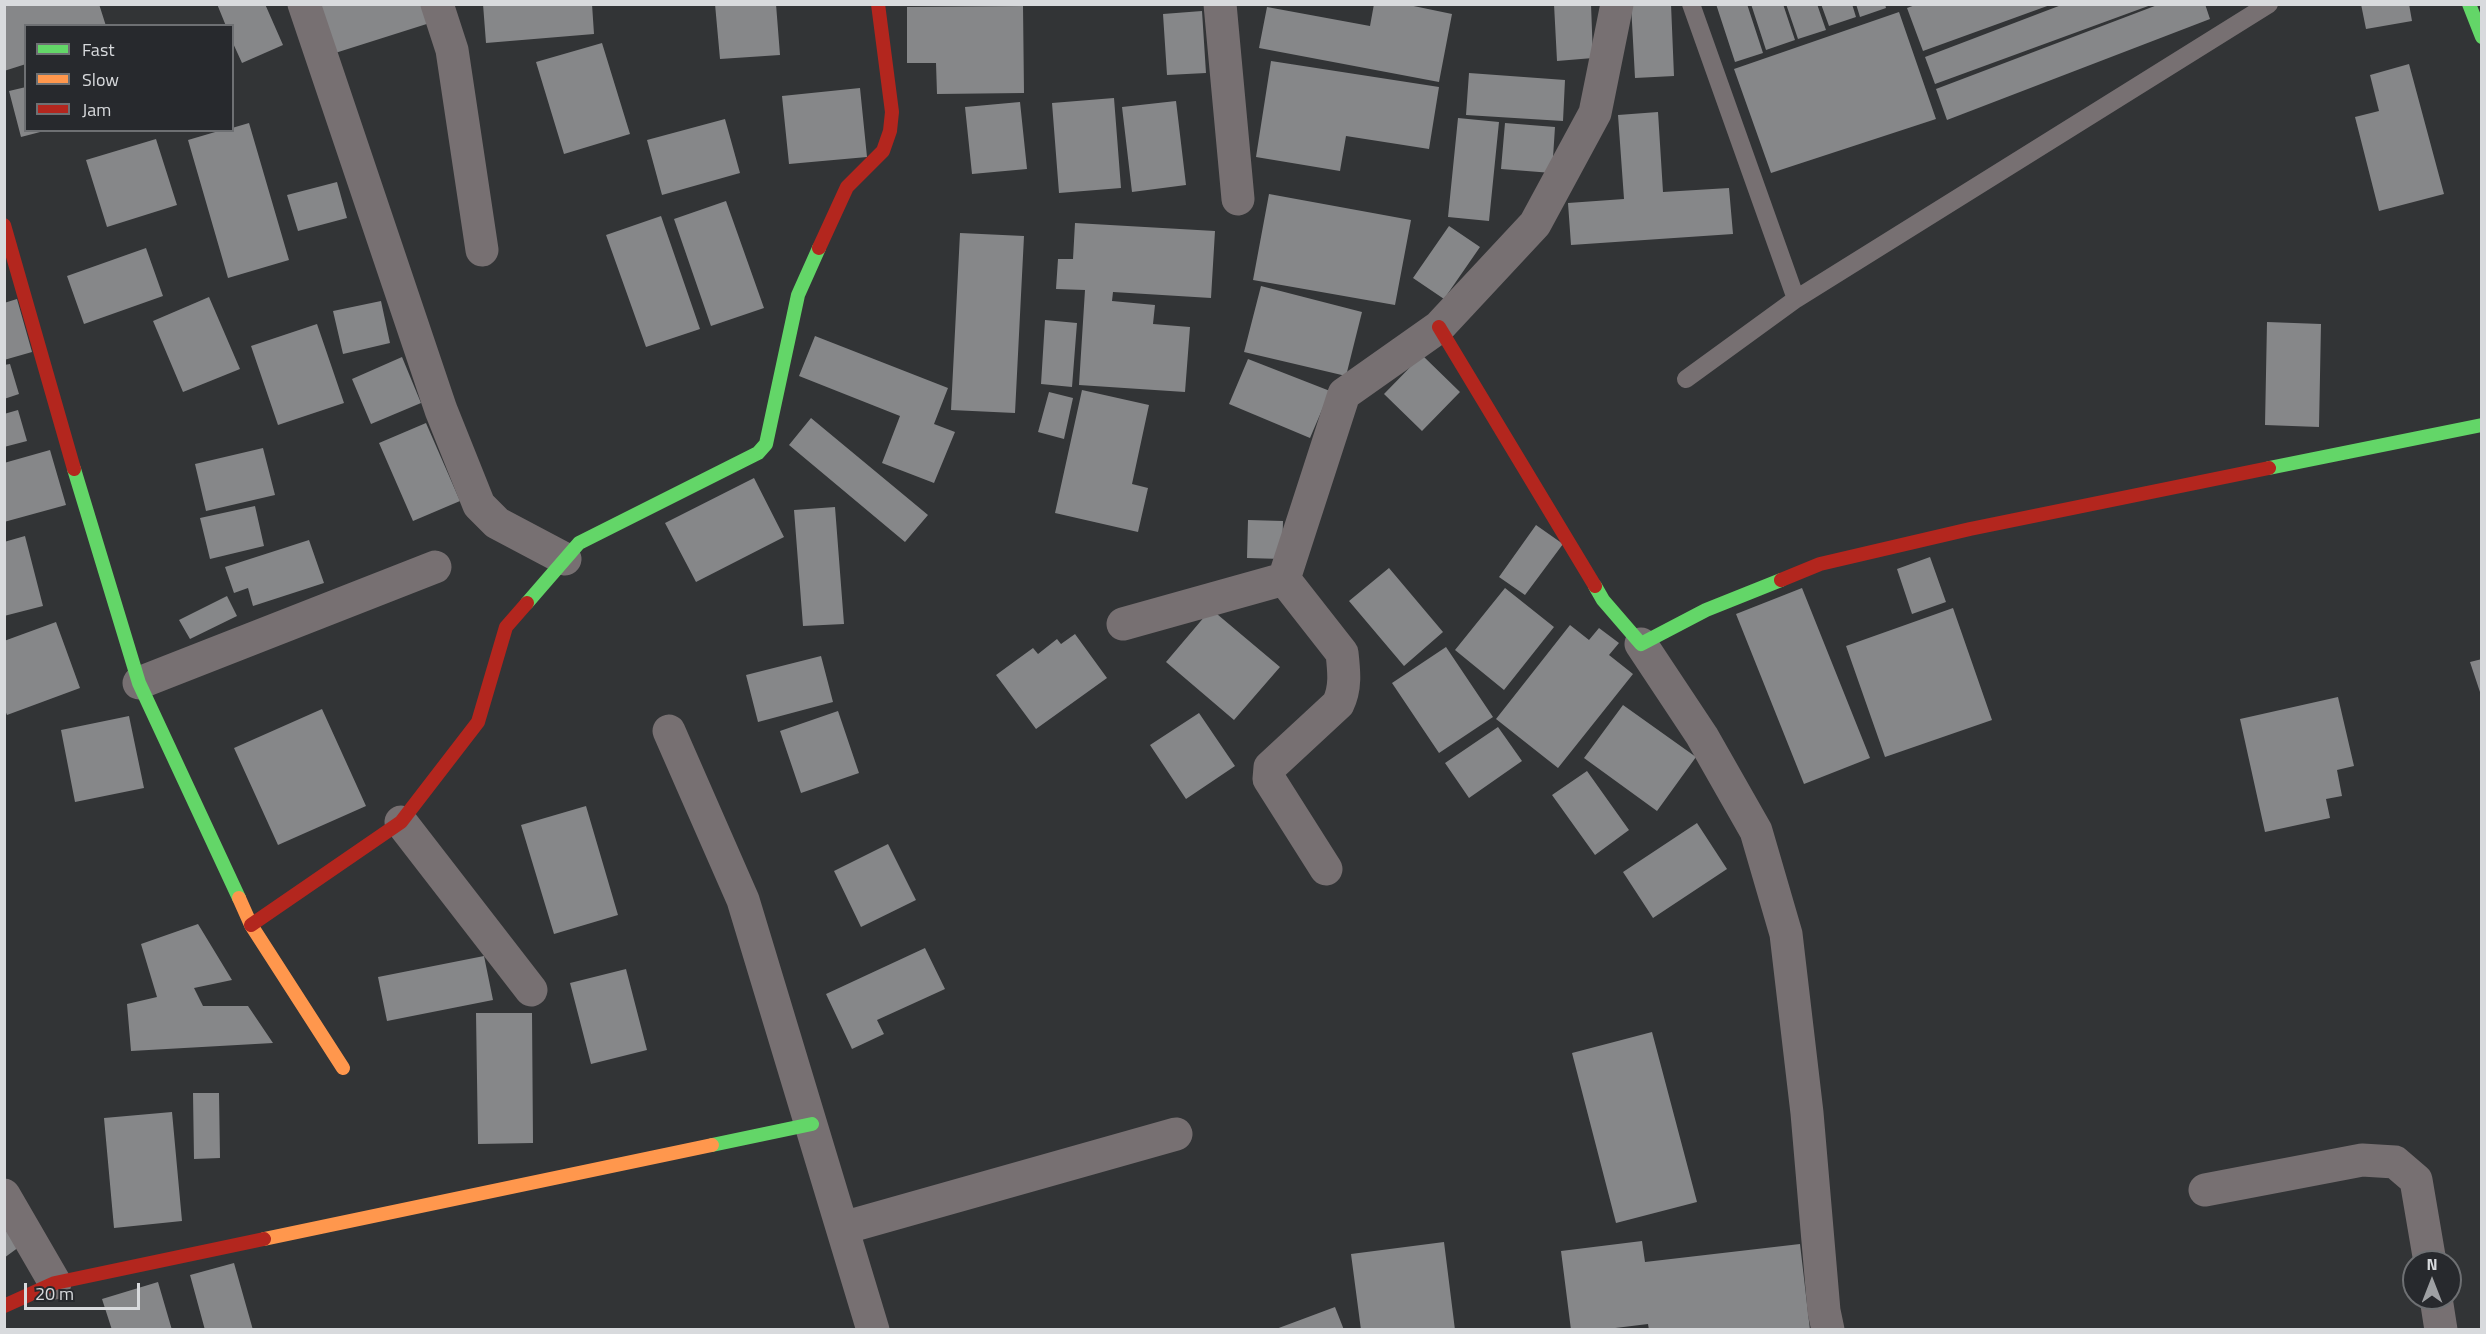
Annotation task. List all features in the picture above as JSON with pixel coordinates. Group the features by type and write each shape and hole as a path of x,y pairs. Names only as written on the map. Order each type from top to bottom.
{"street":[{"path":"304,4 441,410 479,505 497,523 565,559"},
{"path":"437,4 452,50 482,250"},
{"path":"251,925 401,822 478,722 506,627 579,543 758,453 766,444 798,295 847,187 882,151 890,131 892,112 878,4"},
{"path":"1220,4 1238,199"},
{"path":"1284,579 1344,394 1439,327 1535,224 1595,114 1617,4"},
{"path":"2469,4 2481,37"},
{"path":"4,225 138,683 251,925 343,1068"},
{"path":"1439,327 1603,600 1641,644 1702,736 1756,831 1786,934 1807,1113 1824,1311 1828,1329"},
{"path":"1641,644 1706,610 1820,564 1970,529 2481,425"},
{"path":"138,683 435,567"},
{"path":"1123,624 1284,579"},
{"path":"1284,579 1342,653 1344,683 1342,697 1338,704 1270,767 1269,779 1326,869"},
{"path":"669,731 743,900 873,1329"},
{"path":"401,822 531,990"},
{"path":"4,1306 56,1283 812,1124"},
{"path":"843,1228 1176,1134"},
{"path":"2205,1190 2362,1160 2395,1161 2416,1180 2428,1250"},
{"path":"4,1195 56,1283"},
{"path":"2438,1310 2441,1329"}],"lane":[{"path":"1691,4 1796,299"},
{"path":"1686,379 1796,299 2270,4"}],"building":[{"path":"4,4 99,4 105,24 24,24 24,65 4,71"},
{"path":"217,4 265,4 283,45 242,63 234,45 234,24 225,24"},
{"path":"317,4 427,4 433,22 332,54"},
{"path":"483,4 592,4 594,34 486,43"},
{"path":"715,4 776,4 780,55 720,59"},
{"path":"1374,4 1404,4 1452,14 1439,82 1259,48 1267,7 1370,26"},
{"path":"1554,4 1591,4 1593,58 1557,61"},
{"path":"1631,4 1671,4 1674,76 1635,78"},
{"path":"1716,4 1747,4 1763,53 1735,62"},
{"path":"1751,4 1783,4 1795,40 1766,50"},
{"path":"1786,4 1817,4 1826,30 1798,39"},
{"path":"1821,4 1852,4 1856,17 1829,26"},
{"path":"1856,4 1885,4 1886,8 1860,17"},
{"path":"1918,4 2050,5 1923,51 1907,8"},
{"path":"2064,4 2151,5 1935,84 1925,57"},
{"path":"2160,4 2205,4 2210,19 1947,120 1936,89"},
{"path":"2361,4 2409,4 2412,21 2366,29"},
{"path":"1023,6 1024,93 937,94 936,63 907,63 907,7"},
{"path":"1202,11 1206,73 1167,75 1163,14"},
{"path":"1899,12 1936,119 1771,173 1734,69"},
{"path":"602,43 630,134 564,154 536,62"},
{"path":"1271,61 1439,87 1429,149 1346,136 1340,171 1256,157"},
{"path":"2409,64 2444,194 2379,211 2355,117 2379,111 2370,75"},
{"path":"1469,73 1565,80 1563,121 1466,115"},
{"path":"24,87 24,132 40,132 21,137 9,91"},
{"path":"860,88 867,157 789,164 782,96"},
{"path":"1114,98 1121,188 1059,193 1052,103"},
{"path":"1176,101 1186,185 1132,192 1122,107"},
{"path":"1020,102 1027,169 972,174 965,107"},
{"path":"1658,112 1663,192 1729,188 1733,234 1571,245 1568,203 1624,199 1618,115"},
{"path":"1458,118 1499,122 1489,221 1448,217"},
{"path":"725,119 740,173 662,195 647,140"},
{"path":"249,123 289,260 228,278 188,140 215,132 234,132 234,127"},
{"path":"1505,123 1555,127 1552,173 1501,169"},
{"path":"156,139 177,205 107,227 86,160"},
{"path":"337,182 347,218 298,231 287,195"},
{"path":"1269,194 1411,220 1395,305 1253,280"},
{"path":"726,201 764,308 711,326 674,219"},
{"path":"661,216 700,329 646,347 606,235"},
{"path":"1075,223 1215,231 1211,298 1113,292 1112,301 1155,305 1153,324 1190,327 1185,392 1079,385 1085,290 1056,289 1058,259 1073,259"},
{"path":"1449,226 1480,247 1444,299 1413,278"},
{"path":"960,233 1024,236 1015,413 951,410"},
{"path":"146,248 163,296 84,324 67,276"},
{"path":"1261,286 1362,312 1346,376 1244,352"},
{"path":"209,297 240,369 183,392 153,321"},
{"path":"17,299 32,352 4,360 4,303"},
{"path":"381,301 390,343 343,354 333,311"},
{"path":"1045,320 1077,323 1072,387 1041,384"},
{"path":"2267,322 2321,324 2319,427 2265,425"},
{"path":"317,324 344,403 278,425 251,346"},
{"path":"815,336 948,388 934,424 955,432 934,483 882,463 900,416 799,376"},
{"path":"1422,355 1460,392 1422,431 1384,394"},
{"path":"402,357 421,403 371,424 352,379"},
{"path":"1248,359 1330,391 1310,438 1229,404"},
{"path":"10,364 19,394 4,399 4,365"},
{"path":"1082,390 1149,405 1132,484 1148,488 1138,532 1055,513"},
{"path":"1049,392 1073,398 1064,439 1038,432"},
{"path":"18,410 27,441 4,447 4,414"},
{"path":"811,418 928,515 905,542 789,445"},
{"path":"426,423 460,501 413,521 379,443"},
{"path":"263,448 275,495 206,511 195,464"},
{"path":"50,450 66,505 4,522 4,463"},
{"path":"754,478 784,537 696,582 665,523"},
{"path":"255,506 264,546 210,559 200,518"},
{"path":"835,507 844,624 803,626 794,510"},
{"path":"1248,520 1283,521 1282,559 1247,558"},
{"path":"1536,525 1563,544 1525,595 1499,577"},
{"path":"25,536 43,606 4,616 4,542"},
{"path":"309,540 324,583 253,606 248,588 234,593 225,567"},
{"path":"1930,557 1946,602 1912,614 1897,569"},
{"path":"1389,568 1443,632 1404,666 1349,601"},
{"path":"1505,588 1554,627 1504,690 1455,650"},
{"path":"1802,588 1870,758 1804,784 1736,614"},
{"path":"227,596 237,616 190,639 179,620"},
{"path":"1953,608 1992,720 1885,757 1846,646"},
{"path":"1211,609 1280,667 1234,720 1166,662"},
{"path":"56,622 80,688 7,715 4,708 4,641"},
{"path":"1570,625 1589,640 1599,628 1619,643 1609,655 1633,674 1558,768 1496,719"},
{"path":"1075,634 1107,678 1036,729 996,675 1033,648 1038,654 1057,639 1061,644"},
{"path":"1446,647 1493,717 1439,753 1392,683"},
{"path":"821,656 833,702 758,722 746,675"},
{"path":"2482,659 2482,695 2481,695 2470,662"},
{"path":"2338,697 2354,766 2337,770 2342,796 2326,799 2330,818 2265,832 2240,719"},
{"path":"1623,705 1696,757 1657,811 1584,758"},
{"path":"322,709 366,806 278,845 234,748"},
{"path":"838,711 859,773 801,793 780,731"},
{"path":"1199,713 1235,766 1186,799 1150,745"},
{"path":"129,716 144,788 75,802 61,730"},
{"path":"1498,727 1522,761 1469,798 1445,763"},
{"path":"1587,771 1629,830 1595,855 1552,795"},
{"path":"586,806 618,915 554,934 521,825"},
{"path":"1697,823 1727,869 1653,918 1623,872"},
{"path":"888,844 916,900 861,927 834,871"},
{"path":"198,924 232,980 194,988 203,1006 248,1006 273,1043 131,1051 127,1004 157,997 141,944"},
{"path":"925,948 945,989 877,1020 884,1034 852,1049 826,994"},
{"path":"484,956 493,1000 387,1021 378,977"},
{"path":"626,969 647,1050 591,1064 570,983"},
{"path":"476,1013 532,1013 533,1143 478,1144"},
{"path":"1652,1032 1697,1202 1616,1223 1572,1053"},
{"path":"193,1093 219,1093 220,1158 194,1159"},
{"path":"172,1112 182,1221 114,1228 104,1118"},
{"path":"4,1228 19,1247 4,1258"},
{"path":"1642,1241 1645,1262 1800,1244 1810,1330 1649,1330 1648,1324 1599,1330 1571,1330 1561,1251"},
{"path":"1444,1242 1455,1330 1361,1330 1351,1254"},
{"path":"234,1263 253,1330 205,1330 190,1275"},
{"path":"158,1282 172,1330 112,1330 102,1299"},
{"path":"1335,1307 1344,1330 1276,1330 1276,1329"}],"traffic: fast":[{"path":"2469,4 2482,37"},
{"path":"527,603 579,543 758,453 766,444 798,295 819,248"},
{"path":"2269,468 2482,425"},
{"path":"74,469 139,683 239,898"},
{"path":"1595,586 1603,600 1641,644 1706,610 1781,580"},
{"path":"712,1145 812,1124"}],"traffic: slow":[{"path":"239,898 251,925 343,1068"},
{"path":"264,1239 712,1145"}],"traffic: jam":[{"path":"819,248 847,187 883,151 890,131 892,112 878,4"},
{"path":"4,225 74,469"},
{"path":"1439,327 1595,586"},
{"path":"1781,580 1820,564 1970,529 2269,468"},
{"path":"251,925 401,822 478,722 506,627 527,603"},
{"path":"4,1306 55,1283 264,1239"}]}
